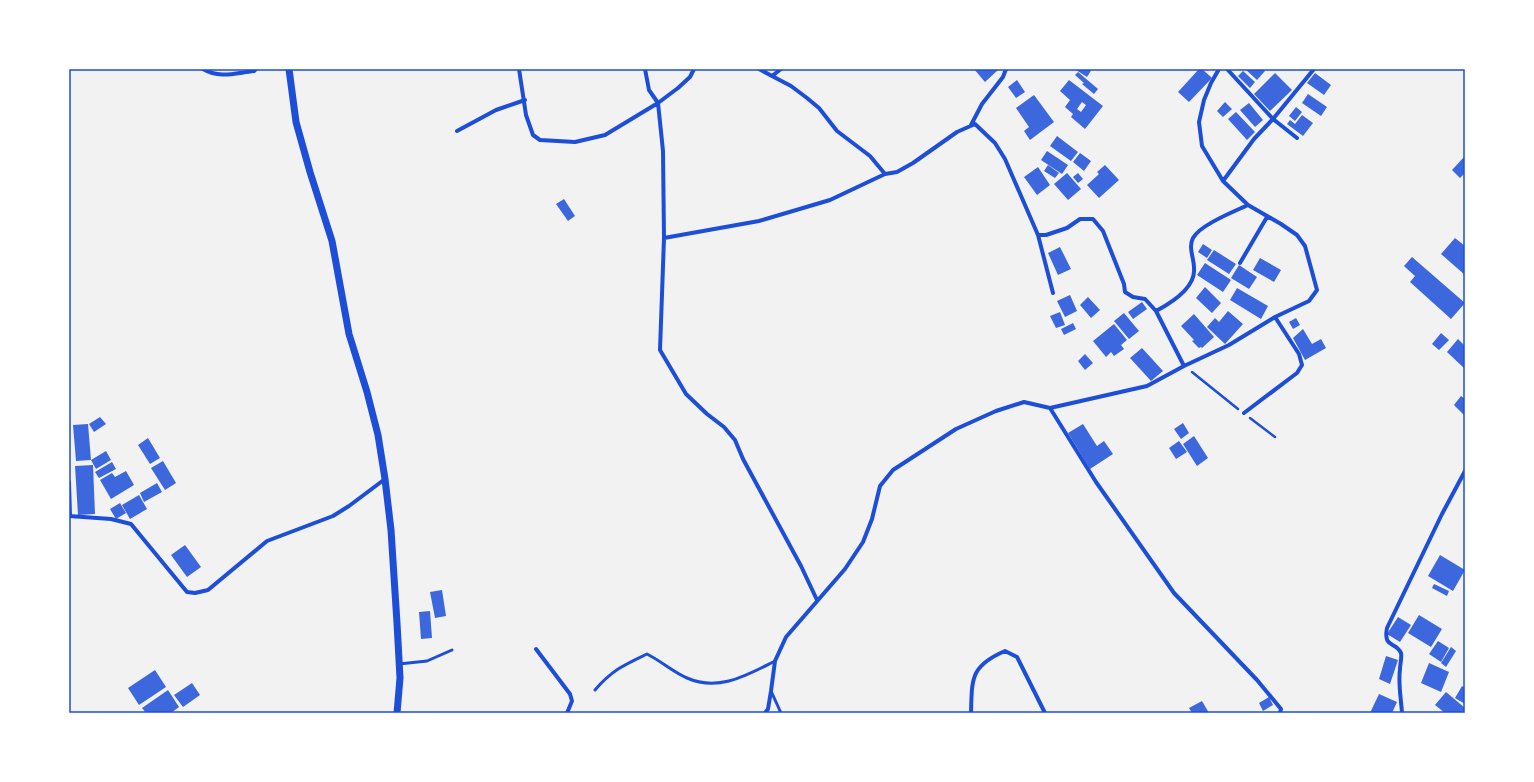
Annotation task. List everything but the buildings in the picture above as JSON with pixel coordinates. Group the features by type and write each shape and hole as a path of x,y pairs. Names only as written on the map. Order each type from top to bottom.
{"street":[{"path":"203,69 210,73 219,75 254,71 256,69"},
{"path":"289,69 296,122 332,240 349,334 368,392 378,435 391,530 399,664 398,713"},
{"path":"520,69 526,115 533,135 540,140 575,142 606,135 658,103 690,77 694,69"},
{"path":"645,69 649,90 658,103 663,151 664,238 660,350 686,394 707,414 724,427 735,440 743,460 801,566 817,600"},
{"path":"759,69 791,86 807,98 818,108 836,131 870,156 885,174"},
{"path":"772,76 782,69"},
{"path":"971,125 982,104 1003,77 1006,69"},
{"path":"765,713 768,709 772,691 775,662 786,637 845,570 863,542 872,519 880,486 893,470 956,429 996,411 1024,402 1050,408 1147,386 1184,366 1229,345 1275,317 1309,300 1317,290 1305,246 1297,235 1248,205 1223,181 1202,146 1199,122 1204,100 1219,69"},
{"path":"1227,69 1273,119 1297,138"},
{"path":"1223,181 1254,139 1273,119 1314,69"},
{"path":"457,131 496,110 524,100"},
{"path":"664,238 759,220 830,200 885,174 897,172 913,163 957,132 975,124 995,143 1005,159 1043,248 1053,293"},
{"path":"1156,311 1170,303 1186,289 1193,278 1194,268 1191,249 1192,239 1200,229 1248,205"},
{"path":"1240,263 1267,217"},
{"path":"1038,235 1046,235 1068,228 1080,219 1093,219 1103,231 1124,284 1125,292 1133,297 1145,299 1156,311 1184,366"},
{"path":"1244,413 1297,373 1302,365 1299,354 1275,317"},
{"path":"1050,408 1096,482 1174,593 1257,680 1276,702 1281,710 1280,713"},
{"path":"1402,713 1399,679 1402,655 1400,651 1388,642 1386,635 1387,628 1442,514 1465,471"},
{"path":"69,482 69,516 111,519 130,524 187,592 195,594 208,590 267,541 333,516 385,479"},
{"path":"536,649 570,694 572,701 567,713"},
{"path":"971,713 972,682 977,669 991,657 1005,651 1017,657 1045,713"}],"lane":[{"path":"399,664 427,661 452,650"},
{"path":"595,690 603,680 620,667 647,654 687,678 710,685 729,682 775,662"},
{"path":"772,691 780,713"}],"path":[{"path":"1184,366 1274,437"}]}
